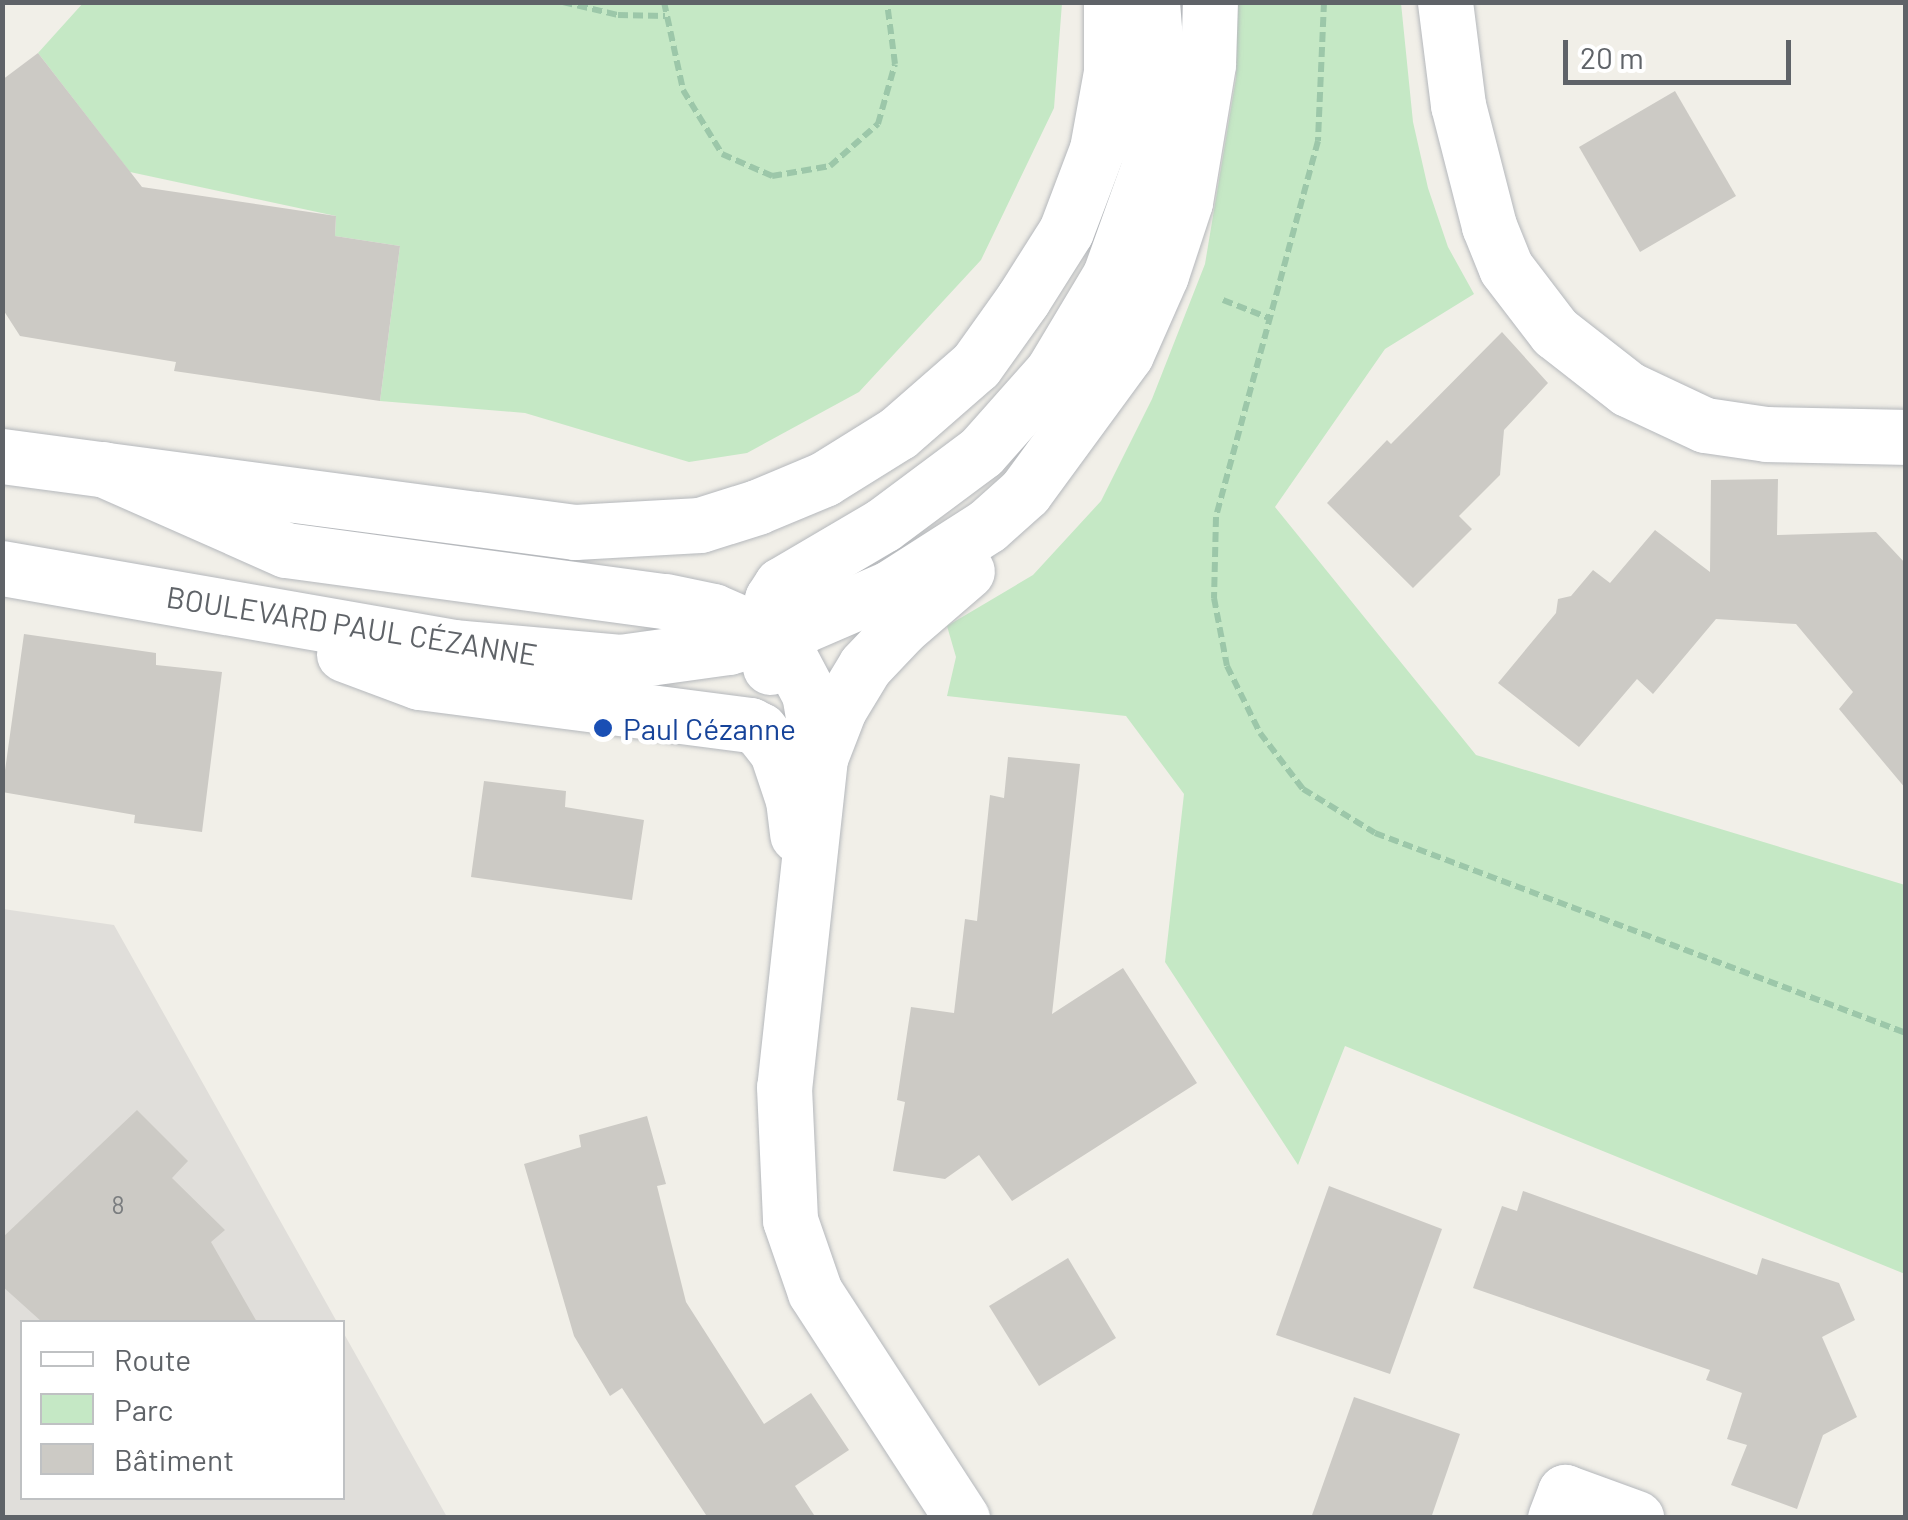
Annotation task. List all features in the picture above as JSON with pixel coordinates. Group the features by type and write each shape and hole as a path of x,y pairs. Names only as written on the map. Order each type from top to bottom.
{"street":[{"path":"2,456 576,532 700,525 824,479 898,433 976,364 1066,231 1097,148 1111,72 1111,2"},
{"path":"806,779 790,745 769,664 772,599 781,585 883,525 981,452 1052,372 1110,275 1149,166 1159,88 1152,2"},
{"name":"BOULEVARD PAUL CÉZANNE","path":"2,568 454,647 620,662 728,646 840,610 932,562 987,526 1025,492 1060,450 1126,354 1161,275 1185,202 1199,137 1210,2"},
{"path":"1445,2 1458,105 1489,226 1506,268 1555,332 1628,389 1705,425 1768,434 1906,437"},
{"path":"806,779 839,709 866,666 901,628 1011,532 1042,494 1060,450"},
{"path":"102,469 286,550 666,601 713,611 768,635 790,658 809,693 804,903 784,1087 790,1220 815,1292 962,1518"},
{"path":"214,605 419,682 750,725 760,730 806,779"},
{"path":"1556,1518 1565,1492 1636,1518"}],"path":[{"path":"563,2 618,15 666,16"},
{"path":"664,2 683,90 722,154 772,176 830,166 878,124 895,64 886,2"},
{"path":"1324,2 1318,141 1216,518 1214,598 1220,632 1228,666 1260,733 1302,789 1375,833 1906,1032"}],"shaded area":[{"path":"3,909 114,925 336,1320 20,1320 20,1500 345,1500 345,1336 447,1517 3,1518"}],"green space":[{"path":"84,2 1062,3 1054,108 981,260 859,392 747,453 689,462 525,413 380,401 400,246 335,236 336,216 130,172 38,53"},
{"path":"1238,3 1401,3 1413,122 1428,188 1448,247 1474,294 1385,349 1275,507 1476,755 1905,885 1905,1274 1345,1046 1298,1165 1165,962 1184,794 1126,716 947,696 956,657 947,626 1033,575 1101,501 1152,399 1205,264 1236,78"}],"building":[{"path":"38,53 142,187 336,216 335,236 400,246 380,401 174,371 176,362 20,336 2,308 2,80"},
{"path":"1675,91 1736,196 1640,252 1579,147"},
{"path":"1502,332 1548,383 1504,430 1500,475 1459,516 1472,529 1413,588 1327,503 1387,440 1391,444"},
{"path":"1778,479 1777,535 1876,532 1906,564 1906,789 1839,709 1853,692 1796,624 1716,619 1653,694 1637,679 1579,747 1498,683 1556,613 1558,599 1571,596 1593,570 1610,583 1655,530 1710,572 1711,480"},
{"path":"24,634 156,653 156,665 222,672 202,832 134,823 135,815 2,792"},
{"path":"1008,757 1080,764 1052,1014 1123,968 1197,1083 1012,1201 979,1155 945,1179 893,1171 905,1102 897,1100 911,1007 954,1013 965,919 977,921 990,795 1004,798"},
{"path":"484,781 566,791 565,807 644,820 632,900 471,877"},
{"path":"137,1110 188,1161 172,1178 225,1230 211,1242 256,1320 40,1320 2,1286 2,1238"},
{"path":"647,1116 666,1184 657,1186 686,1302 764,1424 811,1393 849,1450 795,1486 816,1518 708,1518 622,1388 610,1396 574,1336 524,1164 581,1147 579,1135"},
{"path":"1329,1186 1442,1229 1390,1374 1276,1335"},
{"path":"1523,1191 1757,1275 1762,1258 1839,1283 1855,1320 1822,1337 1857,1417 1823,1435 1797,1509 1731,1485 1747,1445 1727,1439 1742,1393 1706,1380 1710,1370 1473,1288 1502,1206 1517,1211"},
{"path":"1068,1258 1116,1338 1039,1386 989,1306"},
{"path":"1354,1397 1460,1434 1431,1518 1311,1518"}],"place":[{"name":"Paul Cézanne","path":"603,728"}]}
